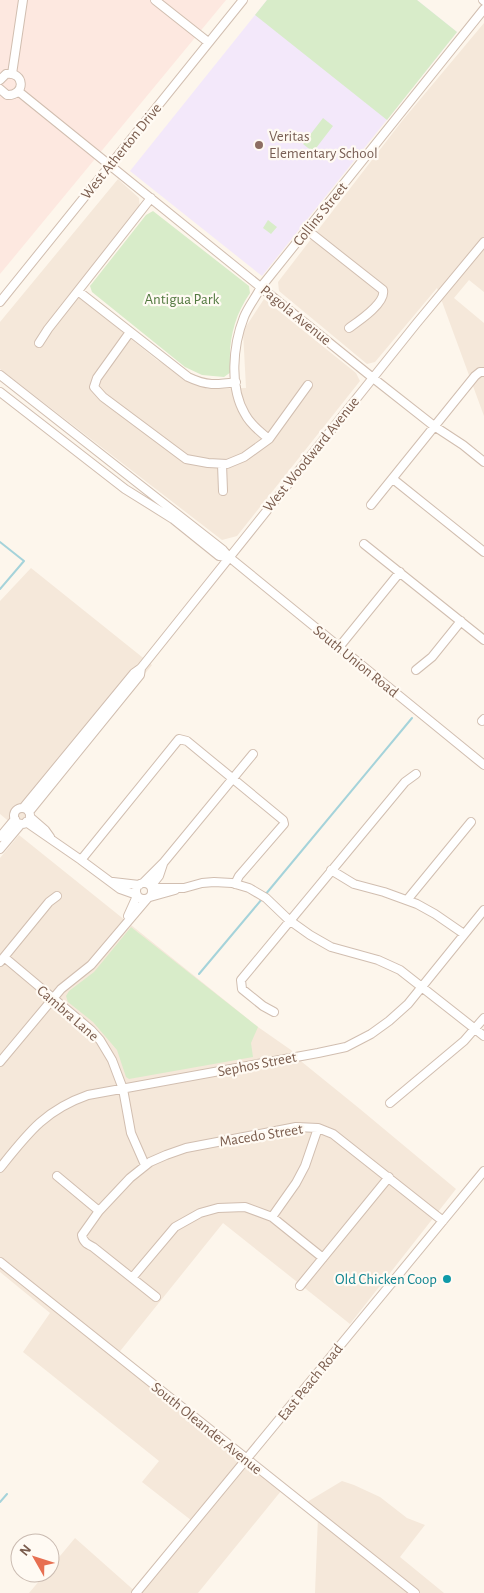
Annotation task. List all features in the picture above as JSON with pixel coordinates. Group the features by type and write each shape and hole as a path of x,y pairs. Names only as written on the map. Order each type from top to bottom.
{"street":[{"path":"12,74 23,0"},
{"path":"155,0 208,42"},
{"name":"West Atherton Drive","path":"0,302 243,0"},
{"name":"Collins Street","path":"268,439 245,415 236,394 235,349 244,316 261,287 484,10"},
{"path":"0,80 6,74 12,74 16,75 20,81 18,91 10,95 1,93"},
{"name":"Pagola Avenue","path":"18,91 373,378 484,462"},
{"path":"39,343 48,328 151,198"},
{"path":"307,230 383,290 384,294 381,301 349,328"},
{"name":"West Woodward Avenue","path":"0,849 134,673 141,668 484,242"},
{"path":"78,291 182,372 201,383 215,385 236,382"},
{"path":"130,332 97,378 94,386 102,397 186,459 227,464 244,457 268,439 308,385"},
{"path":"371,505 475,376 480,372 484,372"},
{"name":"South Union Road","path":"0,375 223,550 229,557 484,765"},
{"name":"South Union Road","path":"0,392 102,472 173,519 219,556 229,557"},
{"path":"222,464 223,491"},
{"path":"393,479 484,552"},
{"path":"364,544 484,640"},
{"path":"340,646 400,572"},
{"path":"416,670 432,657 461,622"},
{"path":"81,860 179,739 182,739 187,741 283,820 284,824 235,884"},
{"path":"146,885 253,754"},
{"path":"274,1012 263,1006 242,989 241,980 404,782 416,774"},
{"path":"24,817 41,834 113,882 120,889 137,895 142,899 170,893 177,889"},
{"name":"West Woodward Avenue","path":"0,837 24,817"},
{"path":"407,900 471,822"},
{"path":"162,888 158,879 164,862"},
{"path":"331,870 354,884 407,900 435,914 464,934"},
{"path":"125,924 137,895 136,890 159,876"},
{"path":"113,882 177,889 214,882 235,884 249,888 266,898 289,920 331,947 378,960 400,970 484,1036"},
{"path":"0,1062 52,999 66,984 91,965 148,898 152,893 146,885"},
{"path":"2,960 49,902 57,896"},
{"name":"Sephos Street","path":"0,1168 37,1124 60,1107 88,1095 123,1090 346,1046 371,1034 408,1004 484,910"},
{"name":"Cambra Lane","path":"2,960 91,1030 100,1040 112,1060 123,1090 131,1133 145,1165"},
{"path":"390,1103 450,1054 484,1018"},
{"name":"Macedo Street","path":"132,1278 93,1247 86,1244 82,1235 99,1210 130,1178 145,1165 186,1148 296,1127 318,1128 333,1134 443,1221"},
{"path":"272,1217 301,1174 318,1128"},
{"name":"East Peach Road","path":"136,1593 484,1171"},
{"path":"57,1176 99,1210"},
{"path":"300,1286 389,1177"},
{"path":"156,1297 132,1278 175,1227 200,1213 218,1208 245,1207 272,1217 323,1258"},
{"name":"South Oleander Avenue","path":"0,1262 415,1593"}],"shaded area":[{"path":"0,0 226,0 0,274"},
{"name":"Veritas Elementary School","path":"267,0 417,0 457,32 262,276 130,171"},
{"path":"484,23 484,292 469,280 454,298 484,323 484,416 437,288 375,362 367,364 279,291 278,282 402,121"},
{"path":"118,179 139,198 140,209 73,292 157,360 207,389 246,388 243,331 264,299 356,373 360,381 237,536 222,540 0,369 0,322"},
{"path":"31,568 152,665 18,829 0,814 0,601"},
{"path":"19,835 258,1027 291,1050 302,1062 456,1189 350,1324 223,1223 117,1355 70,1321 281,1491 198,1593 141,1593 196,1524 142,1482 159,1461 23,1352 50,1313 0,1272 0,858"},
{"path":"342,1481 380,1497 407,1518 425,1525 400,1557 444,1593 315,1593 318,1516 302,1505"},
{"path":"75,1538 137,1593 29,1593 38,1583 60,1583 60,1556"}],"green space":[{"path":"267,0 417,0 457,32 387,120 255,15"},
{"path":"323,118 333,126 313,152 303,144"},
{"name":"Antigua Park","path":"153,211 249,286 250,293 244,302 233,331 230,351 231,372 224,377 202,375 185,367 92,292 90,286 146,215"},
{"path":"268,220 277,227 271,234 263,228"},
{"path":"131,927 258,1027 251,1043 253,1057 129,1079 126,1077 117,1050 93,1022 68,1002 66,996 69,991 94,972"}],"waterway":[{"path":"0,542 24,561 0,589"},
{"path":"265,895 412,718"},
{"path":"199,974 262,899"},
{"path":"0,1502 7,1494"}],"place":[{"name":"Veritas Elementary School","path":"259,145"},
{"name":"Old Chicken Coop","path":"447,1279"}]}
